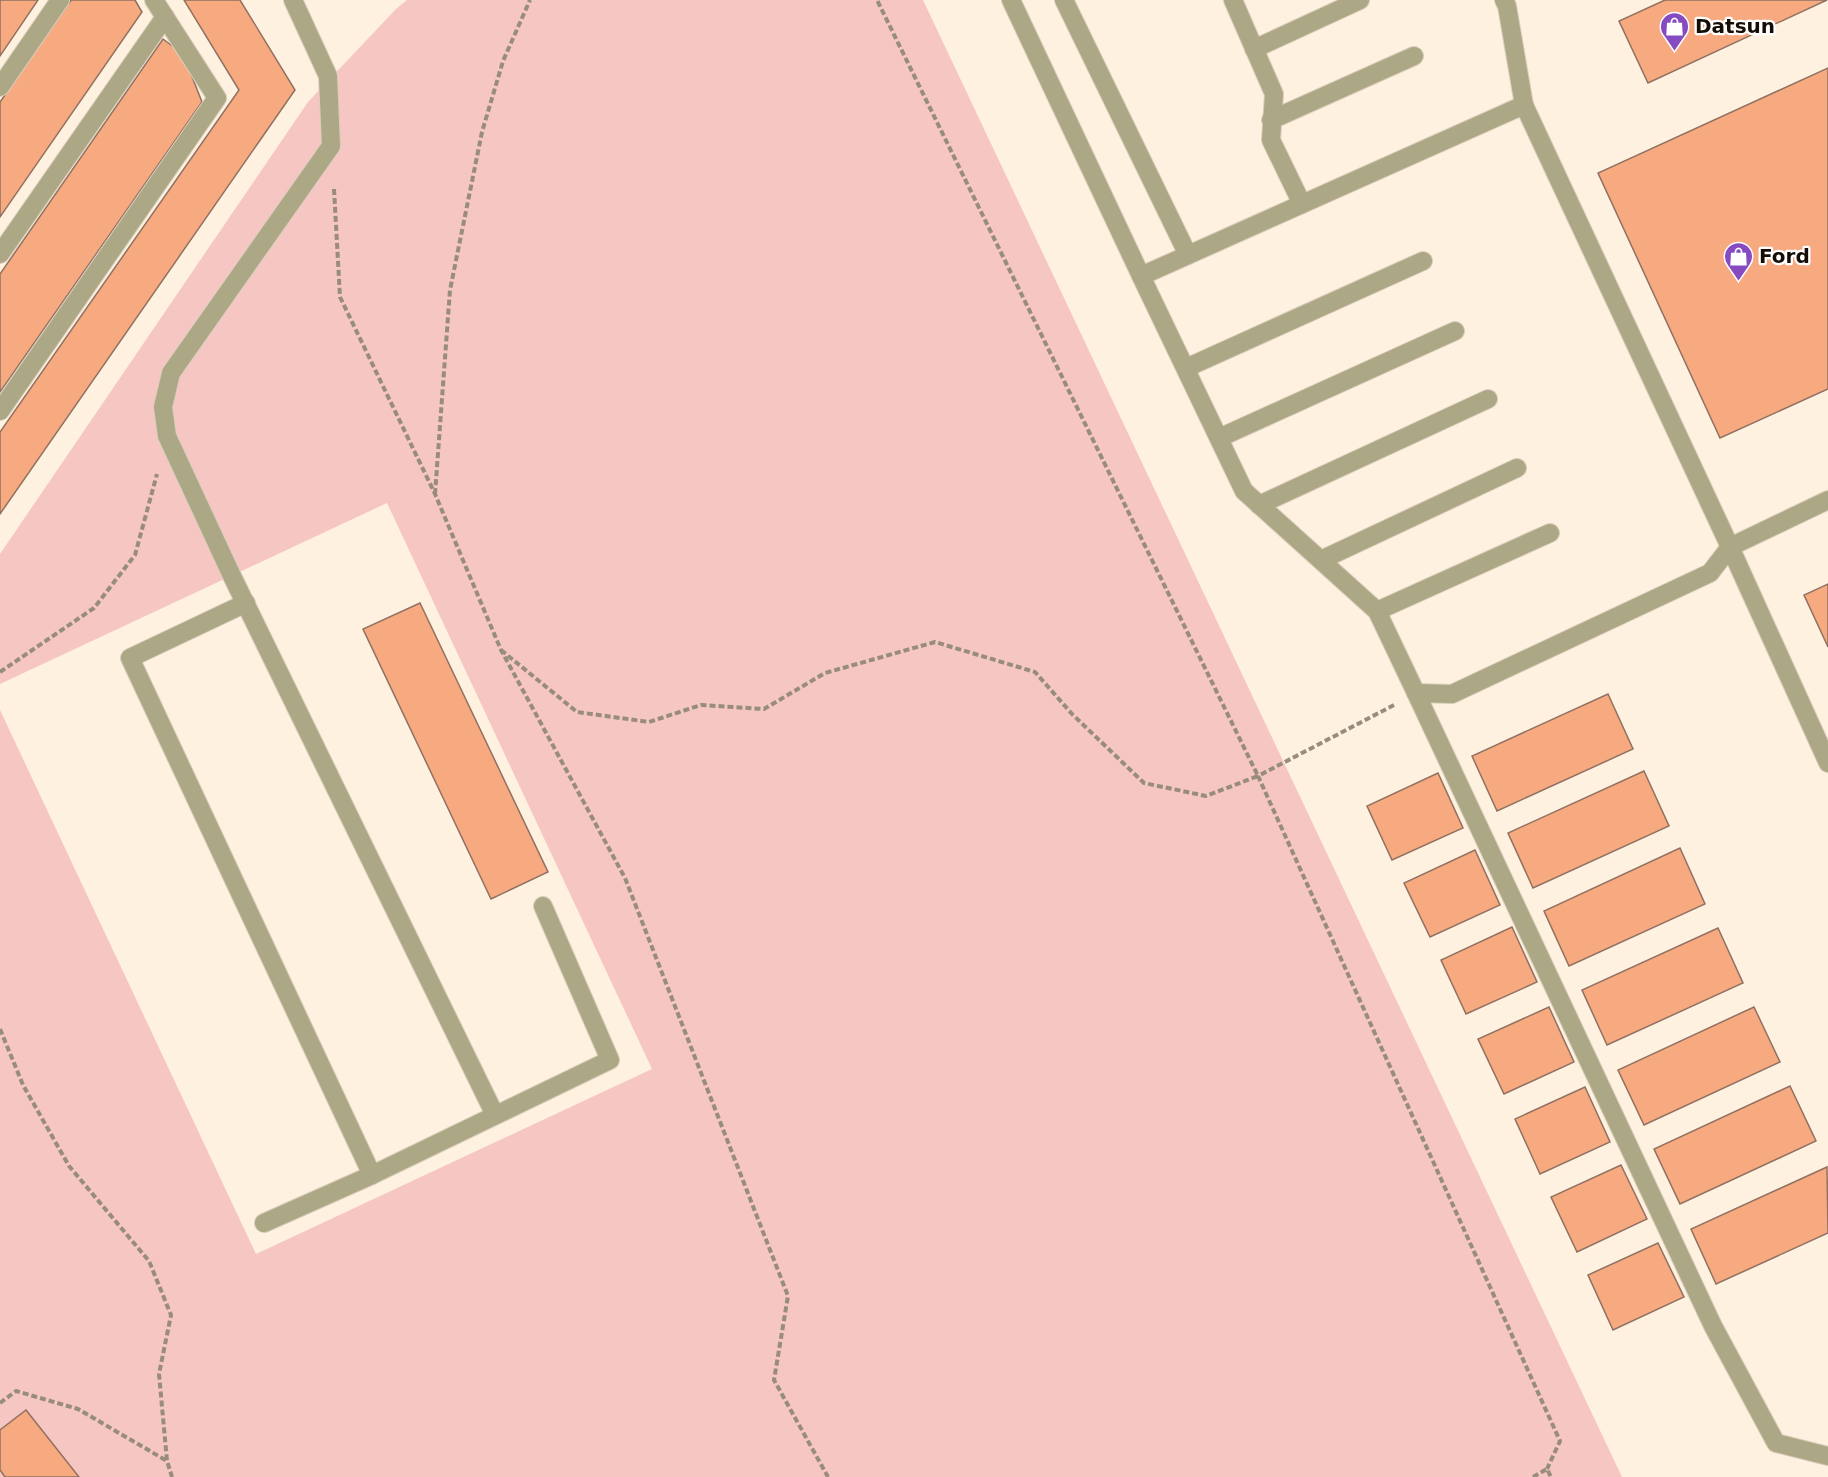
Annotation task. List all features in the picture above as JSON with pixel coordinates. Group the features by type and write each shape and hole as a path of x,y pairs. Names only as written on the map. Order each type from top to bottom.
{"lane":[{"path":"0,87 60,0"},
{"path":"0,411 217,98 154,0"},
{"path":"293,0 328,76 331,146 171,373 163,407 167,436 495,1115"},
{"path":"1011,0 1244,491 1377,611 1713,1326 1776,1443 1828,1456"},
{"path":"1064,0 1188,255"},
{"path":"1233,0 1274,94 1271,140 1302,204"},
{"path":"1254,49 1360,0"},
{"path":"1504,0 1507,6 1524,105 1828,763"},
{"path":"0,254 165,17"},
{"path":"1271,120 1414,56"},
{"path":"1141,276 1524,105"},
{"path":"1186,368 1423,261"},
{"path":"1219,438 1455,331"},
{"path":"1259,505 1488,399"},
{"path":"1321,560 1517,468"},
{"path":"1416,693 1452,694 1710,573 1730,547 1828,500"},
{"path":"1377,611 1550,533"},
{"path":"246,603 130,658 372,1174"},
{"path":"264,1223 610,1060 543,906"}],"path":[{"path":"435,494 450,290 482,132 503,61 530,0"},
{"path":"877,0 1258,776 1560,1441 1547,1468 1533,1477"},
{"path":"331,146 340,297 435,494 501,650 625,878 788,1296 774,1380 828,1477"},
{"path":"0,672 94,608 135,555 167,436"},
{"path":"501,650 577,712 649,722 701,705 764,709 825,673 935,642 1035,672 1072,714 1144,783 1206,796 1258,776 1416,693"},
{"path":"0,1029 24,1085 69,1166 148,1261 171,1314 159,1374 167,1461 172,1477"},
{"path":"0,1403 16,1391 78,1409 167,1461"},
{"path":"1547,1468 1551,1477"}],"shaded area":[{"path":"407,0 923,0 1622,1477 0,1477 0,710 256,1254 652,1069 387,503 0,684 0,554 308,102"}],"building":[{"path":"0,0 38,0 0,56"},
{"path":"71,0 135,0 142,12 0,217 0,102"},
{"path":"184,0 240,0 295,90 0,514 0,432 239,90"},
{"name":"Datsun","path":"1665,0 1827,0 1648,83 1619,21"},
{"path":"163,39 183,54 202,102 0,392 0,274"},
{"name":"Ford","path":"1828,68 1828,389 1720,438 1598,173"},
{"path":"1828,584 1828,647 1804,595"},
{"path":"420,603 548,872 491,899 363,629"},
{"path":"1608,694 1633,749 1497,811 1472,756"},
{"path":"1644,771 1669,826 1533,888 1508,833"},
{"path":"1438,773 1463,828 1392,860 1367,806"},
{"path":"1680,848 1705,904 1569,966 1544,911"},
{"path":"1475,850 1500,905 1430,937 1404,883"},
{"path":"1512,927 1537,982 1466,1014 1441,960"},
{"path":"1718,928 1743,983 1607,1045 1582,990"},
{"path":"1549,1007 1574,1062 1504,1094 1478,1039"},
{"path":"1754,1007 1780,1062 1644,1125 1618,1070"},
{"path":"1790,1086 1816,1141 1680,1204 1654,1149"},
{"path":"1585,1087 1610,1142 1540,1174 1515,1119"},
{"path":"1621,1165 1647,1219 1577,1252 1551,1197"},
{"path":"1827,1167 1828,1233 1716,1284 1691,1229"},
{"path":"1658,1243 1684,1297 1613,1330 1588,1275"},
{"path":"26,1410 79,1477 5,1477 0,1470 0,1430"}],"place":[{"name":"Datsun","path":"1674,52"},
{"name":"Ford","path":"1738,282"}]}
